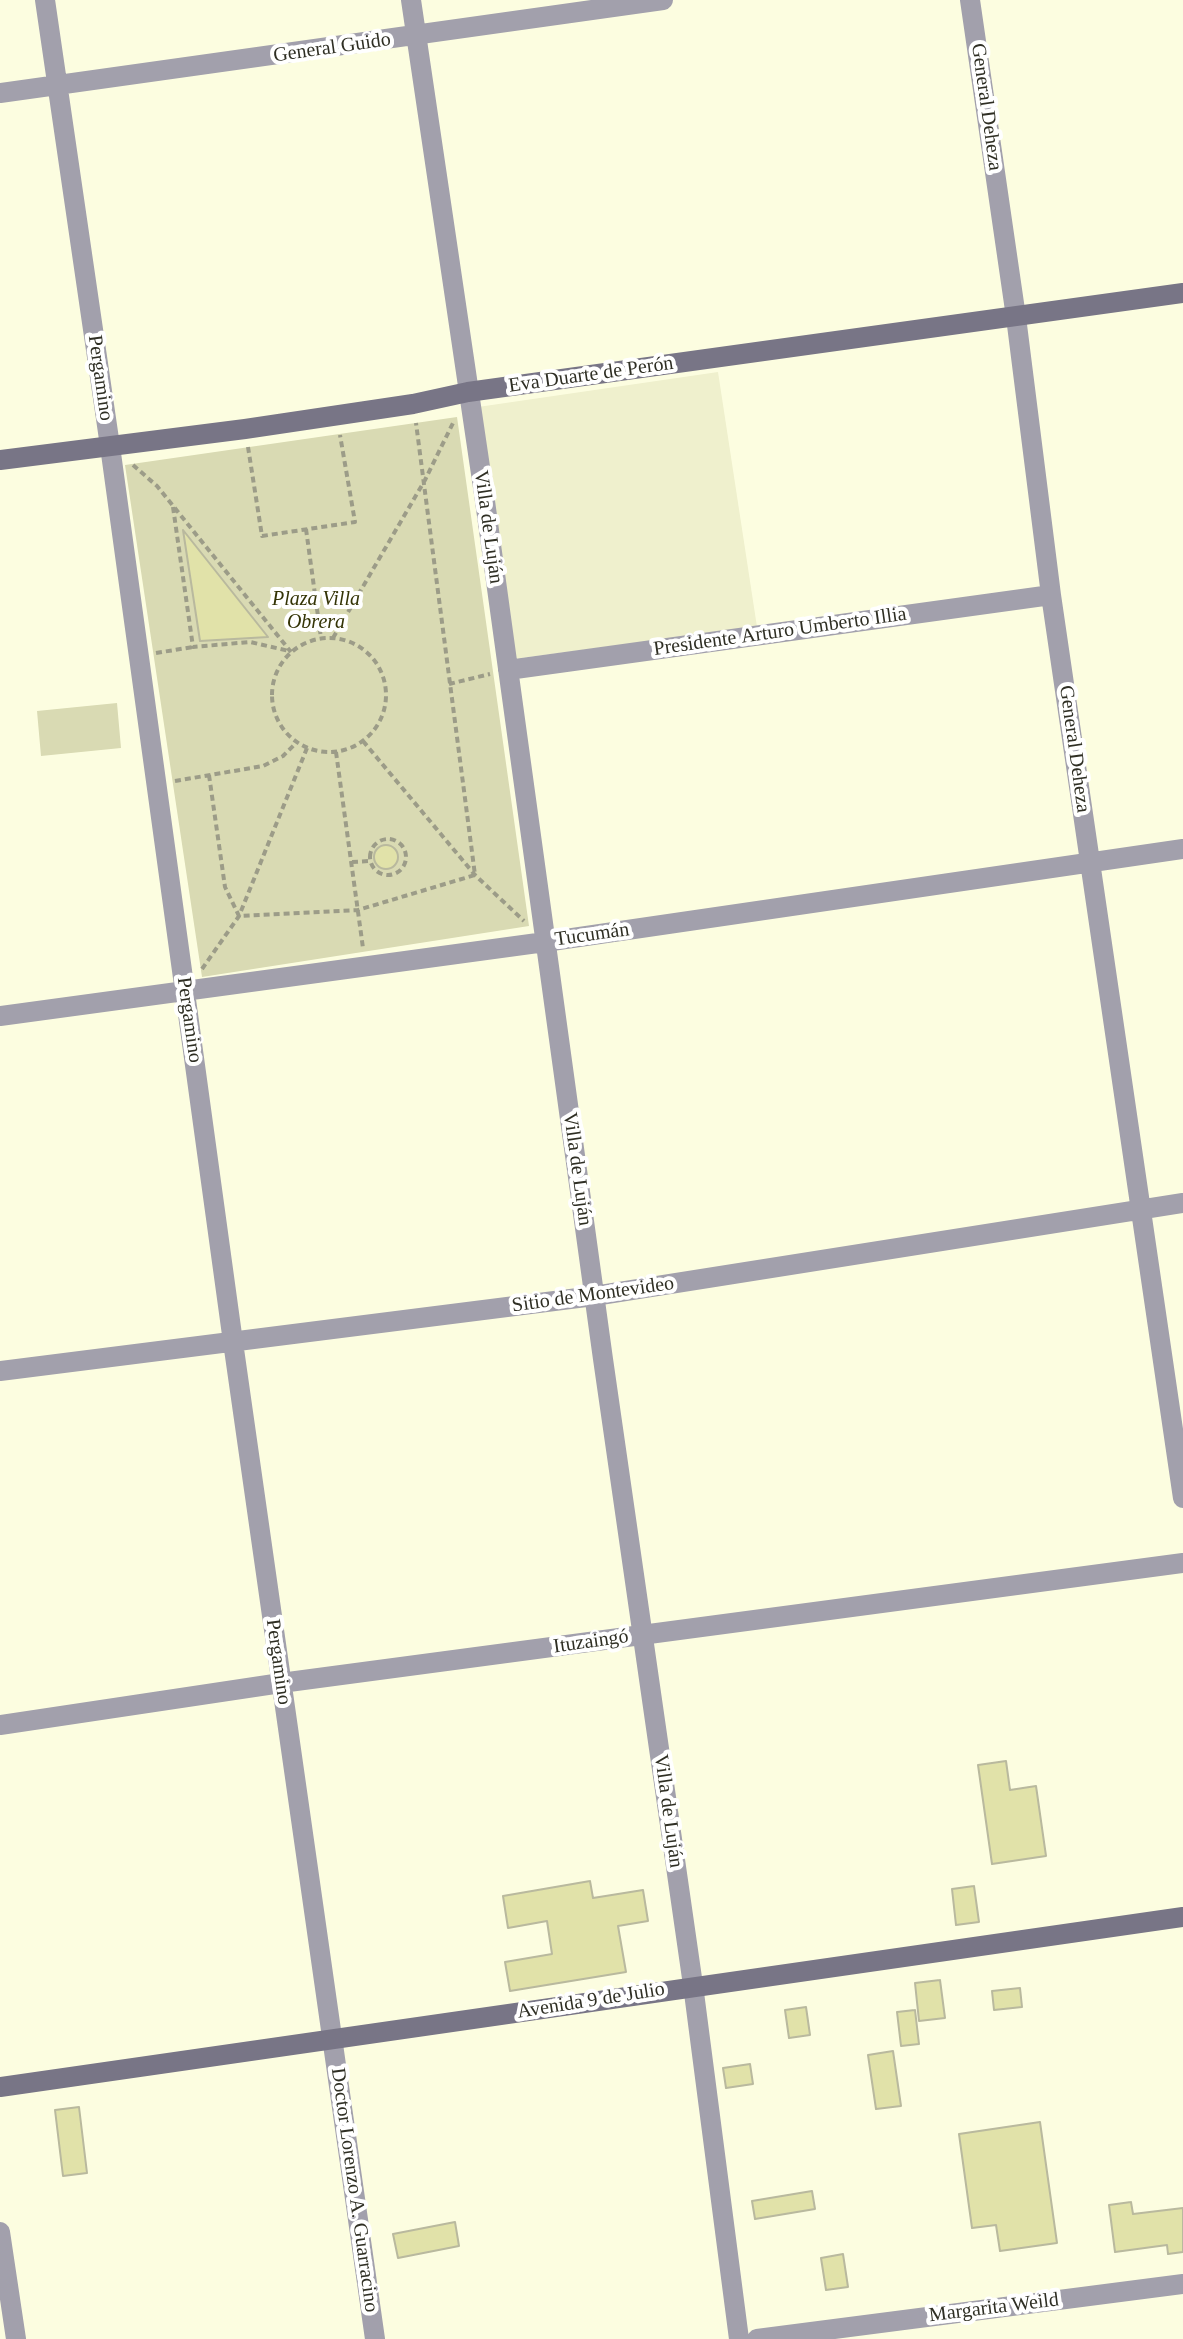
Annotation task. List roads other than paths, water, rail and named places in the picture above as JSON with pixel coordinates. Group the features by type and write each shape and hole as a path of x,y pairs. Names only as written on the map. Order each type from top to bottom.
{"main road":[{"name":"Eva Duarte de Perón","path":"0,460 245,429 413,404 468,392 1183,293"},
{"name":"Avenida 9 de Julio","path":"0,2087 1183,1917"}],"street":[{"name":"Pergamino","path":"45,0 140,656 233,1342 333,2041"},
{"name":"Villa de Luján","path":"411,0 693,1985 739,2339"},
{"name":"General Guido","path":"0,93 663,0"},
{"name":"General Deheza","path":"970,0 1016,317 1051,595 1183,1498"},
{"name":"Presidente Arturo Umberto Illia","path":"508,670 1051,595"},
{"name":"Tucumán","path":"0,1016 545,942 1183,849"},
{"name":"Sitio de Montevideo","path":"0,1371 594,1296 1183,1203"},
{"name":"Ituzaingó","path":"0,1725 281,1683 1183,1563"},
{"name":"Doctor Lorenzo A. Guarracino","path":"333,2041 375,2339"},
{"path":"0,2232 16,2339"},
{"name":"Margarita Weild","path":"757,2339 1183,2284"}],"park label":[{"name":"Plaza Villa Obrera","path":"316,612"}]}
